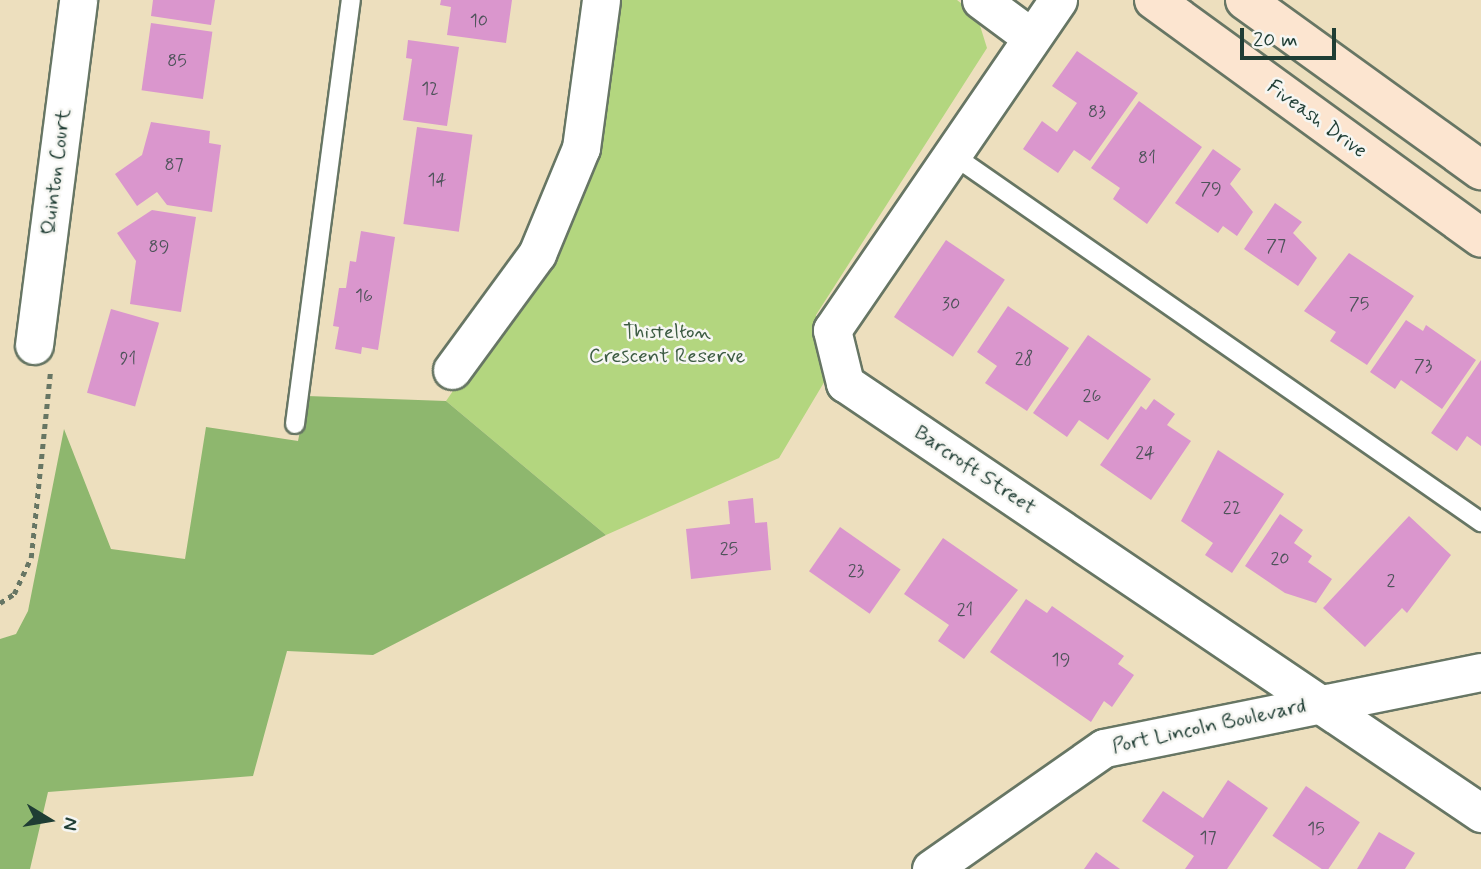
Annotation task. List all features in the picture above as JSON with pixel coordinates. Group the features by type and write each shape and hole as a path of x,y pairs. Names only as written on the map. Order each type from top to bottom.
{"main road":[{"name":"Fiveash Drive","path":"1154,0 1481,238"},
{"path":"1245,0 1481,170"}],"street":[{"name":"Quinton Court","path":"34,345 78,0"},
{"path":"452,370 537,254 581,148 601,0"},
{"path":"981,0 1031,37"},
{"name":"Barcroft Street","path":"1058,0 950,153 832,330 845,383 1481,813"},
{"name":"Port Lincoln Boulevard","path":"931,869 1104,748 1320,702 1481,672"}],"lane":[{"path":"295,424 351,0"},
{"path":"950,153 1481,522"}],"path":[{"path":"0,603 14,594 31,558 53,380 34,345"}],"green space":[{"name":"Thistelton Crescent Reserve","path":"616,0 957,0 977,16 987,48 816,315 818,350 829,374 779,458 606,535 446,401 562,234"},
{"path":"307,396 446,401 606,535 373,655 287,651 253,776 48,792 30,869 0,869 0,639 16,634 28,611 64,429 111,549 185,559 206,427 298,441"}],"building":[{"path":"153,0 215,0 211,25 151,16"},
{"path":"441,0 512,0 506,43 447,35 451,7 440,5"},
{"path":"151,23 212,32 203,99 142,90"},
{"path":"408,40 459,47 447,126 403,120 412,59 406,58"},
{"path":"1077,51 1138,93 1090,161 1074,150 1058,173 1023,149 1042,121 1057,132 1077,103 1052,86"},
{"path":"1139,101 1202,147 1147,224 1113,199 1120,188 1091,168"},
{"path":"151,122 210,131 209,143 221,145 212,212 167,205 157,192 137,206 115,174 142,155"},
{"path":"417,127 472,135 459,232 403,224"},
{"path":"1213,149 1241,169 1230,184 1253,212 1237,236 1223,226 1218,233 1175,203"},
{"path":"1275,203 1302,222 1293,233 1317,258 1298,286 1244,249"},
{"path":"152,210 196,217 181,312 130,304 136,261 117,233"},
{"path":"361,231 395,237 378,350 362,347 361,354 335,349 339,327 333,326 339,288 346,288 350,261 356,262"},
{"path":"946,240 1005,280 953,357 894,317"},
{"path":"1349,253 1414,296 1367,365 1330,341 1336,332 1304,311"},
{"path":"1008,306 1069,348 1027,411 985,383 997,366 977,352"},
{"path":"111,309 159,323 135,406 87,393"},
{"path":"1406,320 1423,331 1426,325 1476,360 1442,409 1401,380 1395,389 1370,372"},
{"path":"1088,335 1151,379 1108,440 1079,420 1067,437 1033,413"},
{"path":"1481,360 1481,446 1467,436 1457,451 1431,433"},
{"path":"1154,399 1175,414 1167,425 1191,441 1151,500 1100,465 1141,406 1146,410"},
{"path":"1218,450 1284,494 1232,573 1205,555 1213,543 1181,521"},
{"path":"753,498 755,523 767,522 771,570 691,579 686,529 730,524 728,501"},
{"path":"1280,514 1303,530 1294,543 1312,556 1308,562 1332,579 1316,603 1285,593 1245,566"},
{"path":"1409,516 1451,555 1407,613 1402,608 1365,647 1323,608"},
{"path":"840,527 901,569 870,614 809,571"},
{"path":"943,538 1018,590 964,659 938,641 949,625 904,594"},
{"path":"1026,599 1047,613 1052,606 1124,656 1118,664 1134,675 1112,707 1104,701 1091,722 990,652"},
{"path":"1228,780 1268,808 1227,869 1185,869 1194,856 1142,821 1163,791 1203,818"},
{"path":"1306,786 1360,822 1328,869 1322,869 1272,836"},
{"path":"1379,832 1415,853 1405,869 1357,869"},
{"path":"1096,852 1120,869 1084,869"}]}
